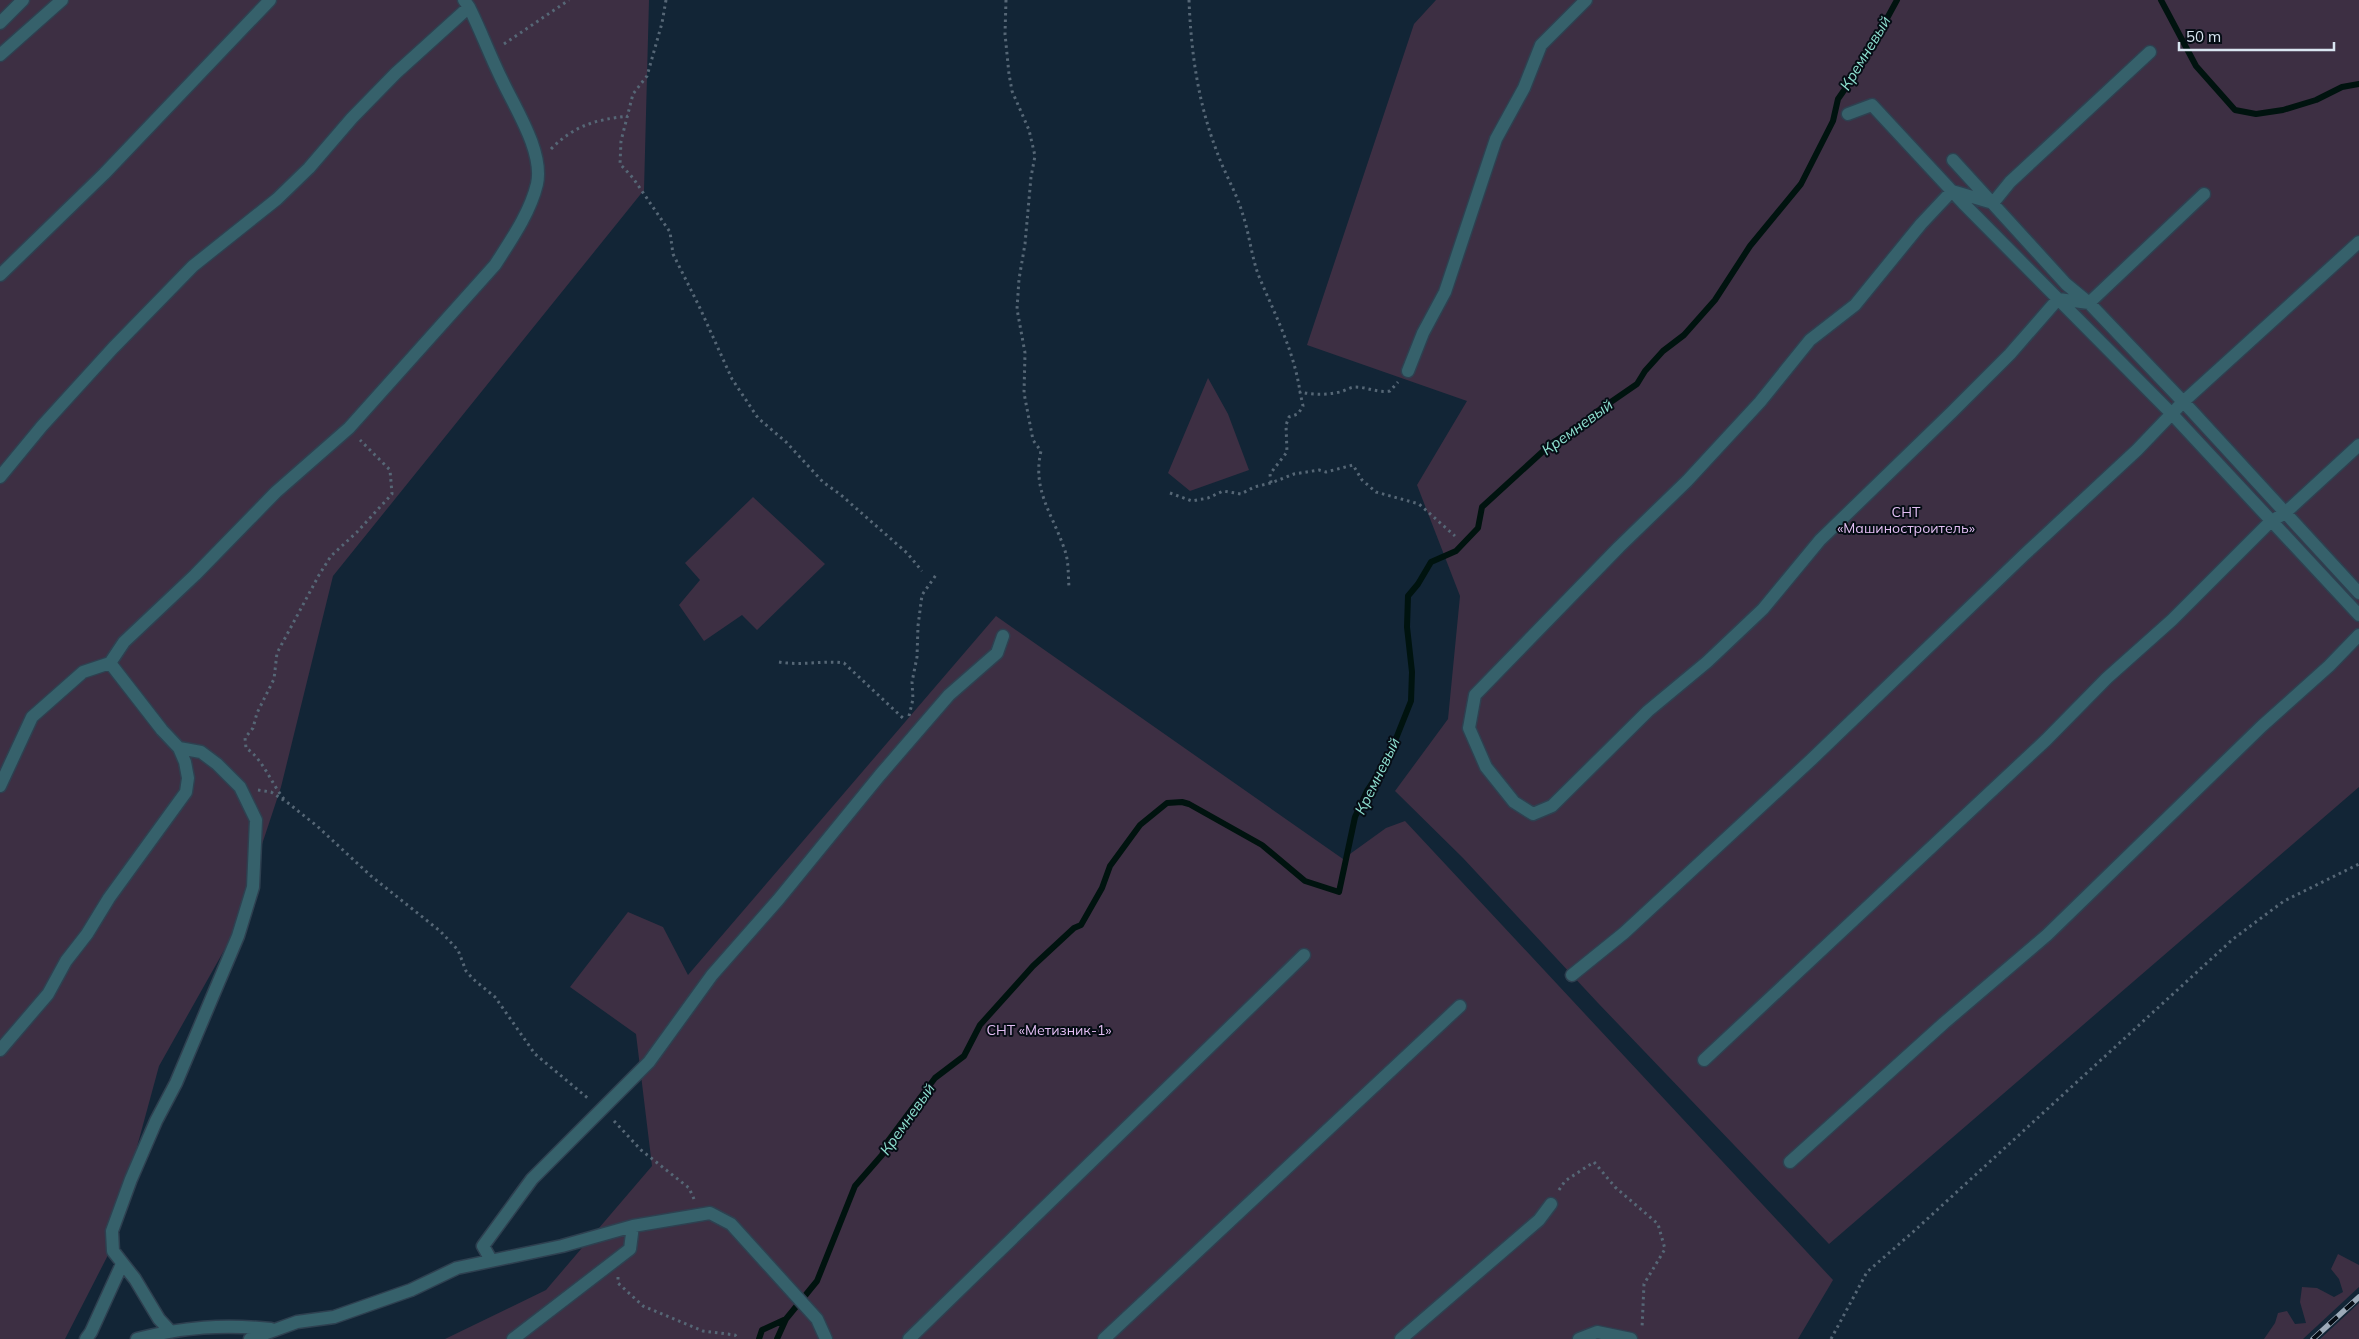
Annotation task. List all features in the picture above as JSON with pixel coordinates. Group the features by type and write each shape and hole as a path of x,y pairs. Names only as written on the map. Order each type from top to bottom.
{"lane":[{"path":"1,20 23,0"},
{"path":"0,55 62,0"},
{"path":"0,275 104,174 270,0"},
{"path":"1408,371 1423,333 1445,292 1496,139 1524,88 1541,45 1586,0"},
{"path":"0,477 42,426 113,348 193,266 277,200 309,168 352,118 466,4 481,31 489,53 517,110 537,164 537,183 528,210 495,266 349,428 276,492 195,575 124,642 110,663 83,672 32,717 0,786"},
{"path":"1993,203 2010,182 2150,52"},
{"path":"1848,114 1872,105 1952,191 2171,414 2359,615"},
{"path":"1953,160 2066,284 2089,303 2183,402 2359,593"},
{"path":"1952,191 1993,203"},
{"path":"1952,191 1921,224 1855,305 1810,340 1760,402 1687,481 1619,547 1475,695 1469,728 1486,768 1514,802 1533,814 1552,806 1648,712 1707,662 1763,609 1820,540 2010,354 2058,299"},
{"path":"2089,303 2204,194"},
{"path":"1572,975 1624,933 1812,760 2024,555 2136,450 2183,402 2359,242"},
{"path":"2058,299 2089,303"},
{"path":"1704,1060 2046,740 2108,678 2172,620 2270,522 2285,512 2359,445"},
{"path":"1790,1162 1944,1023 2047,935 2262,726 2329,666 2359,635"},
{"path":"490,1260 483,1246 532,1179 649,1062 718,968 778,900 949,695 997,653 1003,636"},
{"path":"0,1050 48,994 66,961 87,934 109,898 186,792 186,770 179,748 162,730 110,663"},
{"path":"170,1331 159,1319 135,1279 113,1251 112,1231 134,1171 176,1083 238,936 253,887 256,820 240,787 217,764 201,752 179,748"},
{"path":"908,1339 1304,955"},
{"path":"1104,1339 1460,1006"},
{"path":"1401,1339 1539,1220 1552,1204"},
{"path":"250,1339 297,1322 334,1317 412,1290 457,1268 562,1246 634,1226 710,1213 731,1224 817,1319 826,1339"},
{"path":"513,1339 630,1249 634,1226"},
{"path":"86,1339 122,1264"},
{"path":"137,1339 170,1331 218,1325 274,1329"},
{"path":"1579,1339 1596,1332 1631,1339"}],"path":[{"path":"489,53 569,0"},
{"path":"666,0 662,23 647,76 633,94 621,141 620,164 633,178 670,232 673,254 700,306 732,379 758,418 786,442 823,482 841,495 907,553 922,571"},
{"path":"1006,0 1005,34 1012,91 1029,130 1035,156 1031,177 1025,244 1018,279 1017,309 1025,353 1024,393 1033,440 1041,451 1038,464 1040,488 1065,549 1069,587"},
{"path":"1189,0 1191,50 1204,111 1227,180 1242,210 1257,271 1283,329 1295,367 1303,406 1298,414 1289,417 1286,425 1287,452 1270,474 1271,484"},
{"path":"537,164 560,140 586,124 597,120 628,116"},
{"path":"1300,392 1313,395 1327,394 1341,392 1353,387 1380,392 1390,391 1408,371"},
{"path":"288,804 272,786 255,754 246,748 245,738 253,728 257,713 274,679 277,653 323,569 331,556 357,532 392,494 390,470 349,428"},
{"path":"1170,493 1192,501 1208,498 1223,490 1241,494 1254,487 1271,484 1294,474 1319,470 1326,472 1353,466 1362,480 1376,492 1419,504 1455,536"},
{"path":"779,662 802,665 833,661 844,663 908,723 913,699 912,682 917,657 922,595 936,575"},
{"path":"240,787 271,792 288,804 317,826 371,876 440,931 458,950 466,970 495,997 535,1054 601,1109 641,1150 689,1188 696,1202 710,1213"},
{"path":"1830,1339 1867,1272 2233,938 2284,901 2359,864"},
{"path":"1552,1204 1565,1181 1594,1162 1615,1187 1658,1224 1665,1249 1644,1284 1642,1330"},
{"path":"618,1259 618,1283 644,1306 703,1331 735,1335 738,1339"}],"green space":[{"path":"0,0 649,0 644,190 333,576 281,787 231,938 159,1066 107,1257 65,1339 0,1339"},
{"name":"СНТ «Машиностроитель»","path":"1436,0 2359,0 2359,787 1829,1244 1598,1003 1463,858 1395,791 1448,719 1460,596 1417,485 1467,401 1307,345 1414,24"},
{"path":"1208,378 1228,414 1249,470 1190,491 1168,473"},
{"path":"753,497 825,564 757,630 742,615 704,641 679,605 700,580 685,563"},
{"name":"СНТ «Метизник-1»","path":"996,616 1343,859 1386,828 1405,821 1833,1280 1798,1339 445,1339 546,1290 652,1166 636,1034 570,987 628,912 663,927 688,975"},
{"path":"2338,1254 2359,1265 2359,1287 2303,1339 2264,1339 2275,1323 2278,1313 2287,1311 2295,1324 2306,1323 2300,1302 2302,1287 2317,1288 2334,1297 2343,1292 2339,1279 2331,1269"},
{"path":"2359,1303 2359,1339 2320,1339"}],"waterway":[{"name":"Кремневый","path":"759,1339 762,1330 786,1319 817,1281 855,1186 882,1155 888,1141 935,1078 964,1056 980,1025 1033,966 1074,928 1081,925 1102,888 1110,866 1140,825 1167,803 1182,802 1189,804 1262,845 1305,881 1339,892 1355,817 1367,791 1387,761 1411,701 1412,672 1407,627 1408,596 1418,584 1431,562 1456,551 1478,528 1482,507 1552,443 1581,425 1592,415 1637,384 1645,371 1663,351 1684,335 1715,300 1750,246 1801,184 1833,121 1838,99 1861,66 1897,0"},
{"name":"Кремневый","path":"2161,0 2196,66 2235,110 2256,114 2283,110 2316,100 2342,87 2359,84"},
{"path":"777,1339 786,1319"}],"railway":[{"path":"2313,1339 2359,1297"}]}
